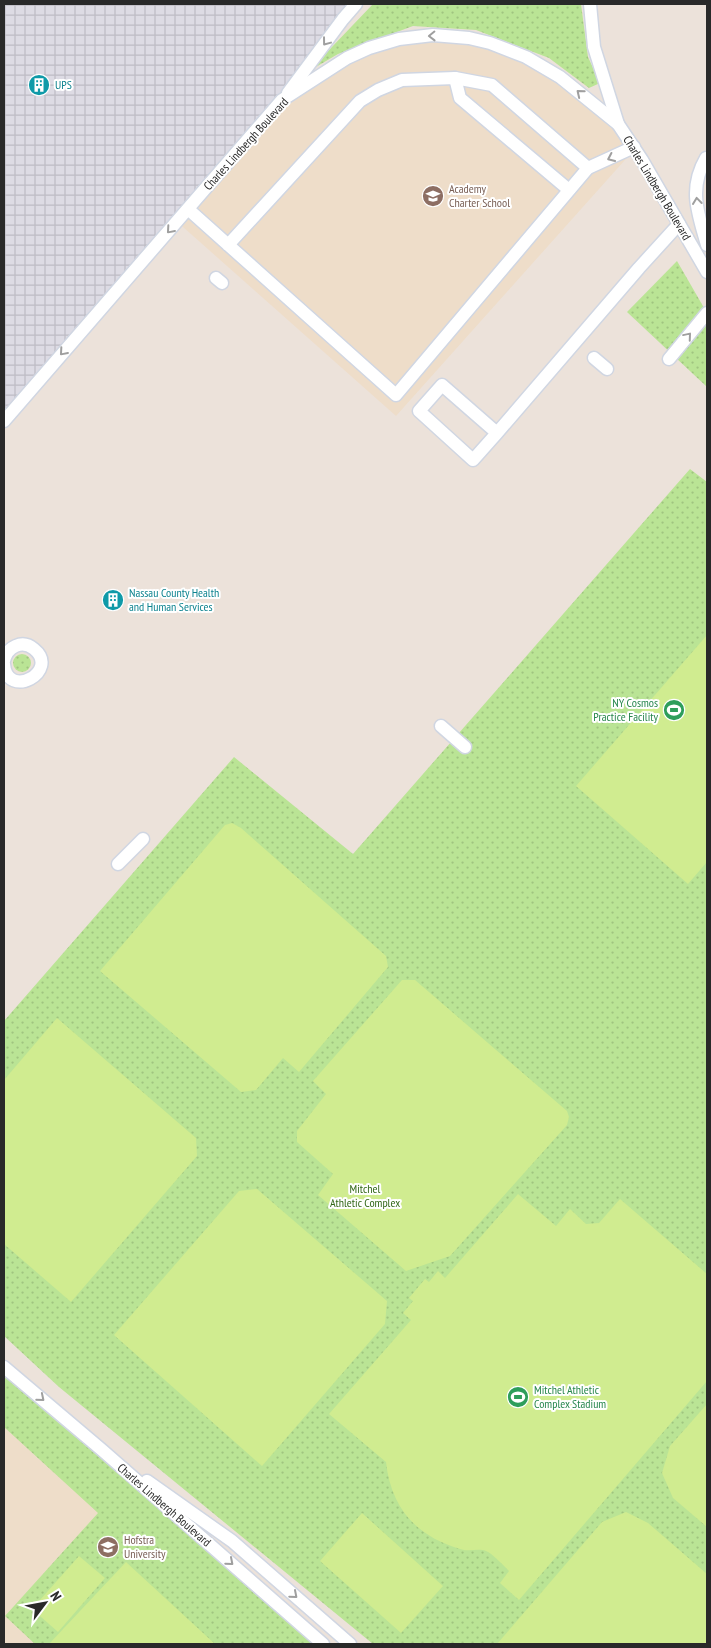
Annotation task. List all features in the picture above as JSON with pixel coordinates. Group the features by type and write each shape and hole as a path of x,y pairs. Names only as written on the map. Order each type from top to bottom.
{"street":[{"path":"282,100 356,4"},
{"path":"590,4 594,47 618,124"},
{"name":"Charles Lindbergh Boulevard","path":"4,421 282,100 347,58 368,48 399,38 433,35 468,38 490,43 526,57 560,77 618,124 634,147 707,272"},
{"path":"228,245 360,101 378,90 402,80 455,78 492,85 588,168"},
{"path":"455,78 460,98 569,190"},
{"path":"188,209 396,395 588,168 634,147"},
{"path":"706,158 698,176 695,200 707,245"},
{"path":"497,433 442,385 419,412 473,460 497,433 639,268 680,224"},
{"path":"669,359 707,313"},
{"path":"594,358 607,369"},
{"path":"441,726 465,746"},
{"path":"118,864 143,839"},
{"name":"Charles Lindbergh Boulevard","path":"4,1367 102,1450 323,1644"},
{"path":"102,1450 222,1532 350,1644"}],"shaded area":[{"path":"4,4 359,4 4,416"},
{"path":"456,35 518,51 614,119 633,151 396,416 174,219 279,101 393,38"},
{"name":"Hofstra University","path":"4,1367 323,1644 4,1644"}],"green space":[{"path":"373,4 581,4 588,57 600,83 589,88 549,58 476,30 413,26 338,54 309,71"},
{"path":"677,261 707,313 707,387 627,312"},
{"name":"Mitchel Athletic Complex","path":"690,469 707,482 707,1644 373,1644 59,1387 4,1336 4,1021 234,757 353,854"},
{"name":"NY Cosmos Practice Facility","path":"707,635 707,862 688,884 576,786"},
{"path":"22,654 28,657 31,663 28,669 22,672 16,669 13,663 16,657"},
{"path":"232,823 241,828 386,956 388,967 299,1072 283,1058 256,1090 241,1092 100,971 225,825"},
{"path":"402,980 415,980 567,1111 569,1117 567,1125 450,1256 406,1271 318,1195 333,1174 297,1142 297,1131 326,1094 313,1081"},
{"path":"57,1018 196,1138 197,1156 71,1302 4,1244 4,1080"},
{"path":"257,1189 387,1301 385,1324 262,1466 114,1335 239,1191"},
{"name":"Mitchel Athletic Complex Stadium","path":"518,1194 556,1226 570,1209 586,1224 599,1223 620,1199 707,1274 707,1381 519,1600 500,1583 509,1571 489,1552 483,1550 463,1550 444,1543 419,1528 408,1518 393,1493 386,1462 329,1414 411,1320 403,1313 413,1301 409,1298 425,1279 429,1282 438,1271 445,1278"},
{"name":"Hofstra University","path":"4,1367 323,1644 35,1644 5,1616 98,1513 4,1427"},
{"path":"707,1404 707,1527 673,1498 662,1473 670,1446"},
{"path":"626,1512 648,1523 707,1574 707,1644 497,1644 602,1522"},
{"path":"362,1513 443,1586 401,1633 320,1561"},
{"path":"79,1556 105,1578 58,1632 32,1609"},
{"path":"126,1562 215,1644 49,1644"}],"place":[{"name":"UPS","path":"39,85"},
{"name":"Academy Charter School","path":"433,196"},
{"name":"Nassau County Health and Human Services","path":"113,600"},
{"name":"NY Cosmos Practice Facility","path":"674,710"},
{"name":"Mitchel Athletic Complex Stadium","path":"518,1397"},
{"name":"Hofstra University","path":"108,1547"}]}
